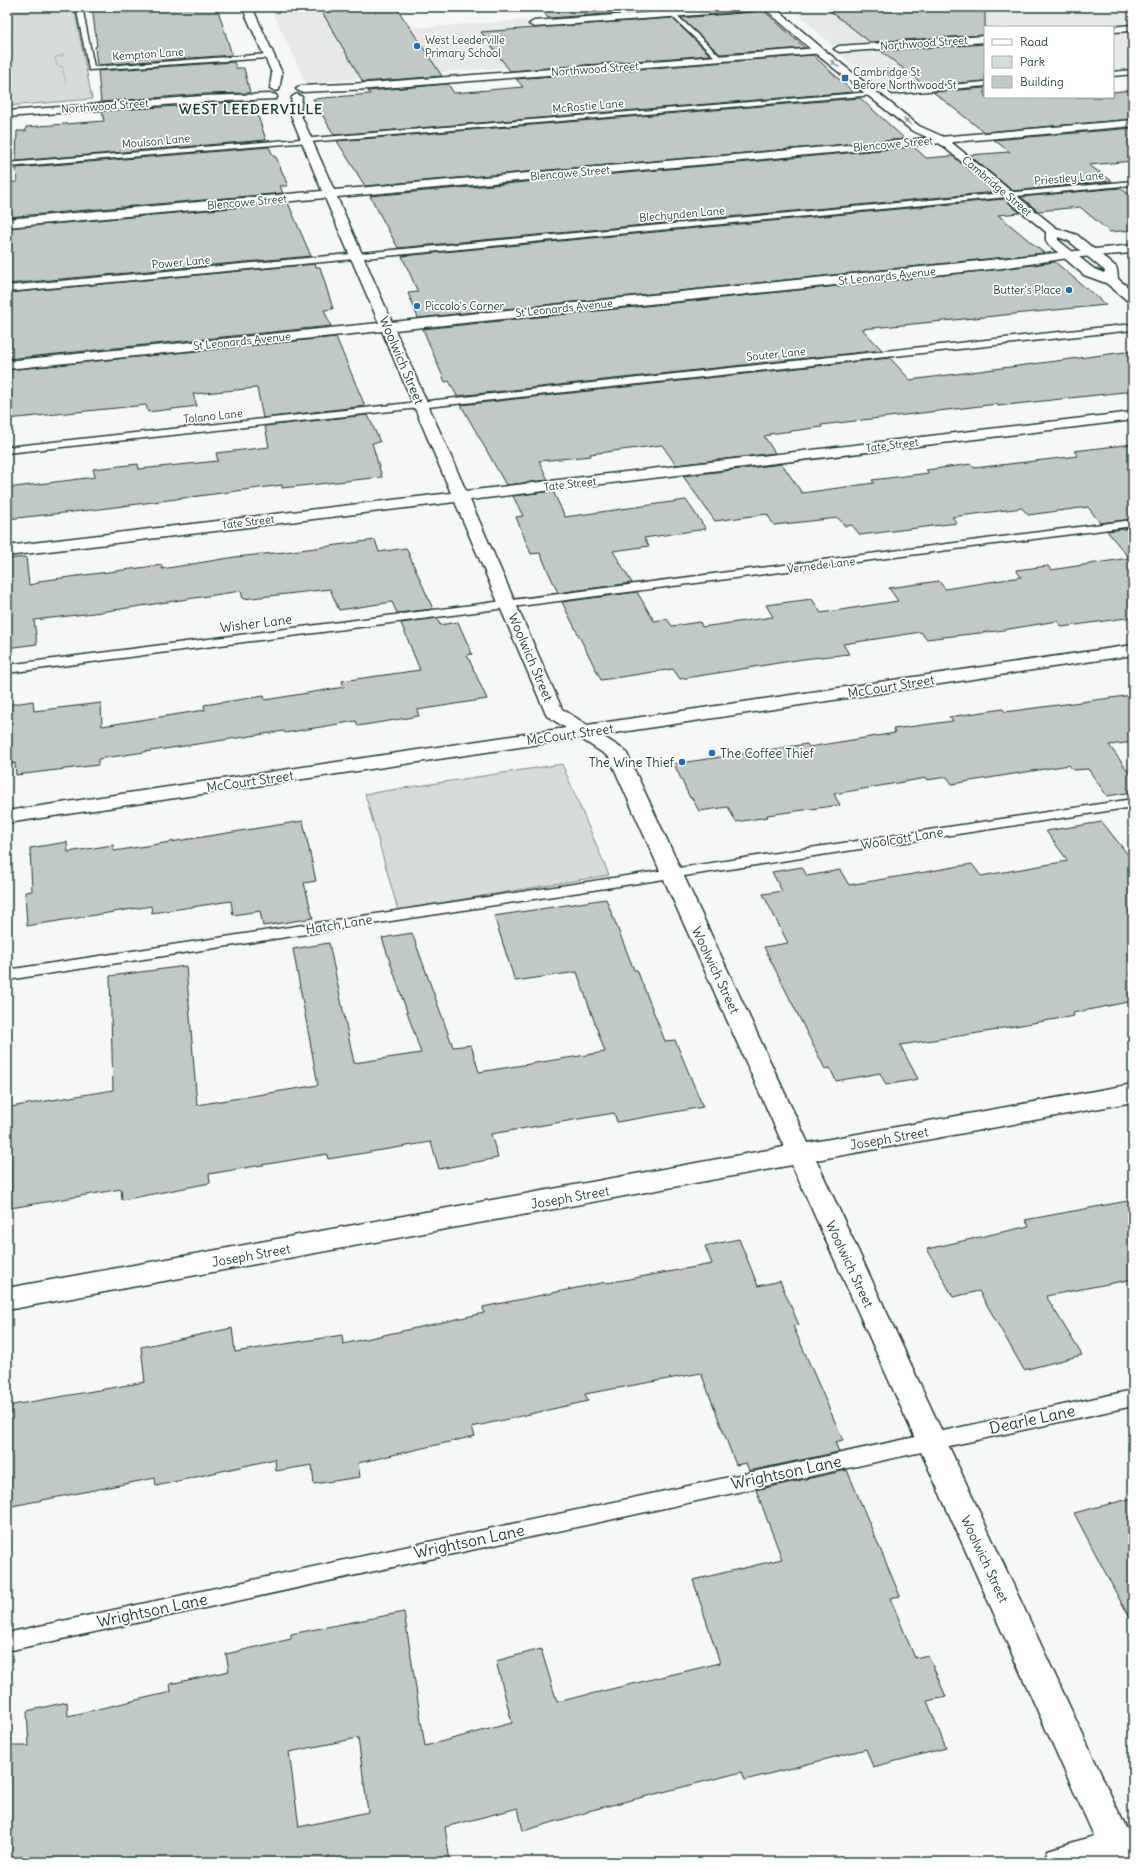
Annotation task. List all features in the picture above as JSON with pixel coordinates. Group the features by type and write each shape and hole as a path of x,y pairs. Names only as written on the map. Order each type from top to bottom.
{"street":[{"path":"247,7 277,73 296,89"},
{"path":"534,24 669,10 763,7"},
{"name":"Cambridge Street","path":"768,7 819,51 916,128 942,140 1052,231 1073,238 1111,270 1111,280"},
{"path":"1114,30 1133,28"},
{"path":"810,29 827,47 819,51"},
{"name":"Northwood Street","path":"839,50 984,39"},
{"path":"830,42 850,58"},
{"name":"Northwood Street","path":"7,114 273,93 296,89 370,86 819,51"},
{"path":"277,73 273,93 295,113"},
{"name":"Woolwich Street","path":"296,89 295,113 306,140 388,326 554,712 617,754 931,1441 1125,1845"},
{"path":"890,90 905,102"},
{"name":"Cambridge Street","path":"930,121 936,126 942,140"},
{"name":"Blencowe Street","path":"7,223 1133,123"},
{"name":"Cambridge Street","path":"1052,231 1052,241 1072,258 1089,272 1111,280 1133,298"},
{"name":"St Leonards Avenue","path":"1094,256 1133,249"},
{"name":"St Leonards Avenue","path":"7,365 1002,264 1133,254"},
{"name":"Tate Street","path":"7,551 1133,416"},
{"name":"McCourt Street","path":"7,816 1133,650"},
{"name":"Joseph Street","path":"7,1299 1133,1093"},
{"path":"1060,1862 1125,1845"}],"lane":[{"name":"Kempton Lane","path":"79,7 91,69 269,56"},
{"path":"669,10 720,59"},
{"path":"1114,74 1133,72"},
{"path":"890,90 984,84"},
{"name":"McRostie Lane","path":"306,140 872,94"},
{"name":"Moulson Lane","path":"7,165 306,140"},
{"name":"Priestley Lane","path":"1008,195 1133,183"},
{"name":"Blechynden Lane","path":"357,256 1008,195"},
{"name":"Power Lane","path":"7,289 357,256"},
{"name":"Souter Lane","path":"422,405 1133,327"},
{"name":"Tolano Lane","path":"7,450 422,405"},
{"name":"Vernede Lane","path":"508,605 1133,524"},
{"name":"Wisher Lane","path":"7,669 508,605"},
{"name":"Woolcott Lane","path":"672,874 1133,802"},
{"name":"Hatch Lane","path":"7,975 672,874"},
{"name":"Dearle Lane","path":"931,1441 1133,1398"},
{"name":"Wrightson Lane","path":"7,1642 931,1441"}],"path":[{"path":"62,54 63,56 55,57 57,66 62,66 67,87"}],"shaded area":[{"name":"West Leederville Primary School","path":"332,7 401,29 525,20 558,63 306,83 272,11"},
{"path":"791,7 1133,7 1133,71 1114,72 1114,26 984,26 984,83 881,92"}],"green space":[{"path":"7,7 74,7 92,99 7,106"},
{"path":"562,764 609,875 398,910 365,794"}],"building":[{"path":"92,7 217,7 232,55 97,65 95,47 97,46"},
{"path":"319,7 396,7 442,76 363,82"},
{"path":"540,7 661,7 663,10 548,18"},
{"path":"825,7 985,7 984,35 870,42"},
{"path":"764,11 805,48 720,54 681,18"},
{"path":"672,18 710,55 510,71 481,32"},
{"path":"984,44 984,81 925,86 881,51"},
{"path":"813,55 853,92 334,135 313,99 370,94 368,91 448,84 454,93 523,87 516,79"},
{"path":"234,62 236,68 244,68 250,93 203,94 101,102 98,71"},
{"path":"984,88 984,98 1114,98 1114,92 1133,90 1133,119 984,132 933,92"},
{"path":"860,98 905,139 365,186 337,141"},
{"path":"253,101 266,140 16,161 17,131 26,131 26,127 104,121 102,111"},
{"path":"1133,128 1133,161 1089,165 1112,181 1013,191 969,155 1010,152 994,140"},
{"path":"269,147 274,157 276,157 288,186 280,186 283,193 7,217 7,183 17,182 16,168"},
{"path":"914,147 926,158 953,156 996,192 398,248 370,196"},
{"path":"1120,188 1133,197 1133,230 1110,232 1080,207 1038,211 1021,197"},
{"path":"1004,199 1020,213 998,215 1044,253 418,318 408,293 418,292 402,256"},
{"path":"288,203 311,256 7,284 7,228"},
{"path":"1055,262 1106,305 862,329 882,350 457,396 449,381 445,382 423,329 1002,269"},
{"path":"315,264 316,267 320,267 333,309 324,310 331,326 7,359 7,293"},
{"path":"336,337 365,406 263,418 257,388 193,394 197,406 148,412 146,405 7,419 7,370"},
{"path":"1133,351 1133,391 998,406 997,404 821,425 822,427 769,434 770,435 764,436 775,453 676,465 662,445 590,454 591,456 539,461 548,480 506,485 461,405 890,358 910,380"},
{"path":"368,415 380,442 372,443 382,477 282,488 282,485 100,509 7,519 7,488 95,477 93,469 138,464 139,469 218,461 216,453 269,447 265,426"},
{"path":"1133,444 1133,519 1100,523 1088,507 1028,515 1022,508 952,517 957,523 860,535 852,525 845,526 838,518 774,525 767,514 715,521 683,476 782,464 802,493 874,483 872,480 929,473 926,470 971,464 974,468 1078,456 1074,451"},
{"path":"553,491 565,517 686,500 706,529 644,538 649,546 613,551 632,583 558,593 540,553 531,554 516,517 523,516 513,496"},
{"path":"1133,528 1133,617 1062,627 1057,621 997,631 926,639 921,632 843,644 849,654 803,659 680,679 673,669 601,680 562,602 637,592 654,621 667,619 672,626 700,622 702,627 773,617 766,605 812,599 821,613 898,601 889,588 939,581 945,589 1021,577 1016,570 1048,566 1051,570 1129,558 1107,531"},
{"path":"375,540 379,552 406,548 433,609 397,613 392,602 339,610 330,589 243,599 241,591 94,613 34,620 37,644 7,648 7,559 26,557 29,585 39,583 39,581 162,565 162,569 235,557"},
{"path":"437,618 440,625 458,622 472,654 467,655 487,699 417,710 419,716 358,726 356,721 285,733 284,731 98,759 98,765 16,775 15,763 7,765 7,705 33,701 34,711 101,703 102,726 205,710 204,705 264,696 265,700 344,687 342,681 420,670 401,623"},
{"path":"1133,695 1133,742 1109,745 1133,778 1133,792 1107,796 1088,769 1073,770 1069,765 952,784 947,777 927,780 926,778 834,794 840,805 767,815 768,817 736,822 728,807 699,811 692,798 690,798 674,764 807,744 809,747 895,733 893,729 953,721 949,717 1003,709 1005,712"},
{"path":"303,821 316,881 304,883 313,918 263,926 260,911 233,915 231,901 152,913 151,906 27,926 25,892 32,891 30,848 67,842 68,852 113,845 114,851"},
{"path":"1102,822 1133,861 1133,1001 1073,1013 1074,1016 997,1029 998,1030 900,1045 918,1079 886,1085 880,1073 836,1081 830,1068 825,1069 764,947 788,943 763,894 782,891 772,872 802,867 807,876 840,870 849,885 972,864 981,876 1068,861 1046,831"},
{"path":"606,899 634,970 637,970 665,1041 675,1040 703,1107 617,1122 614,1113 491,1134 498,1158 439,1169 431,1142 328,1159 327,1154 209,1174 210,1183 122,1200 121,1189 11,1208 10,1107 113,1090 110,976 186,966 197,1105 318,1085 293,949 329,943 354,1063 421,1053 382,938 412,933 453,1047 471,1045 479,1072 605,1052 577,972 515,981 494,916"},
{"path":"1133,1200 1133,1279 1046,1296 1082,1355 1024,1370 979,1291 953,1297 927,1249 1029,1226 1025,1220"},
{"path":"739,1239 758,1286 780,1281 799,1325 793,1326 843,1440 835,1442 839,1452 749,1471 746,1463 736,1465 701,1373 585,1394 588,1401 472,1427 475,1436 358,1463 360,1477 314,1484 312,1465 276,1471 275,1459 156,1486 155,1478 7,1507 7,1406 145,1382 141,1347 232,1328 235,1352 342,1335 343,1344 484,1313 483,1307 606,1282 712,1264 705,1246"},
{"path":"847,1470 900,1596 890,1598 915,1658 928,1655 946,1697 927,1701 946,1748 873,1767 866,1749 745,1780 742,1772 588,1811 523,1831 518,1808 445,1827 450,1862 7,1862 7,1746 29,1746 27,1711 67,1702 68,1716 171,1692 170,1684 229,1671 226,1654 291,1639 291,1634 404,1612 425,1746 512,1723 496,1661 541,1649 557,1702 720,1663 693,1580 782,1559 756,1490","holes":["358,1738 368,1812 299,1827 289,1752"]},
{"path":"1133,1498 1133,1625 1074,1513"}],"place":[{"name":"West Leederville Primary School","path":"417,46"},
{"name":"Cambridge St Before Northwood St","path":"845,78"},
{"name":"Butter's Place","path":"1069,290"},
{"name":"Piccolo's Corner","path":"417,306"},
{"name":"The Coffee Thief","path":"712,753"},
{"name":"The Wine Thief","path":"682,762"}],"district":[{"name":"WEST LEEDERVILLE","path":"251,109"}]}
